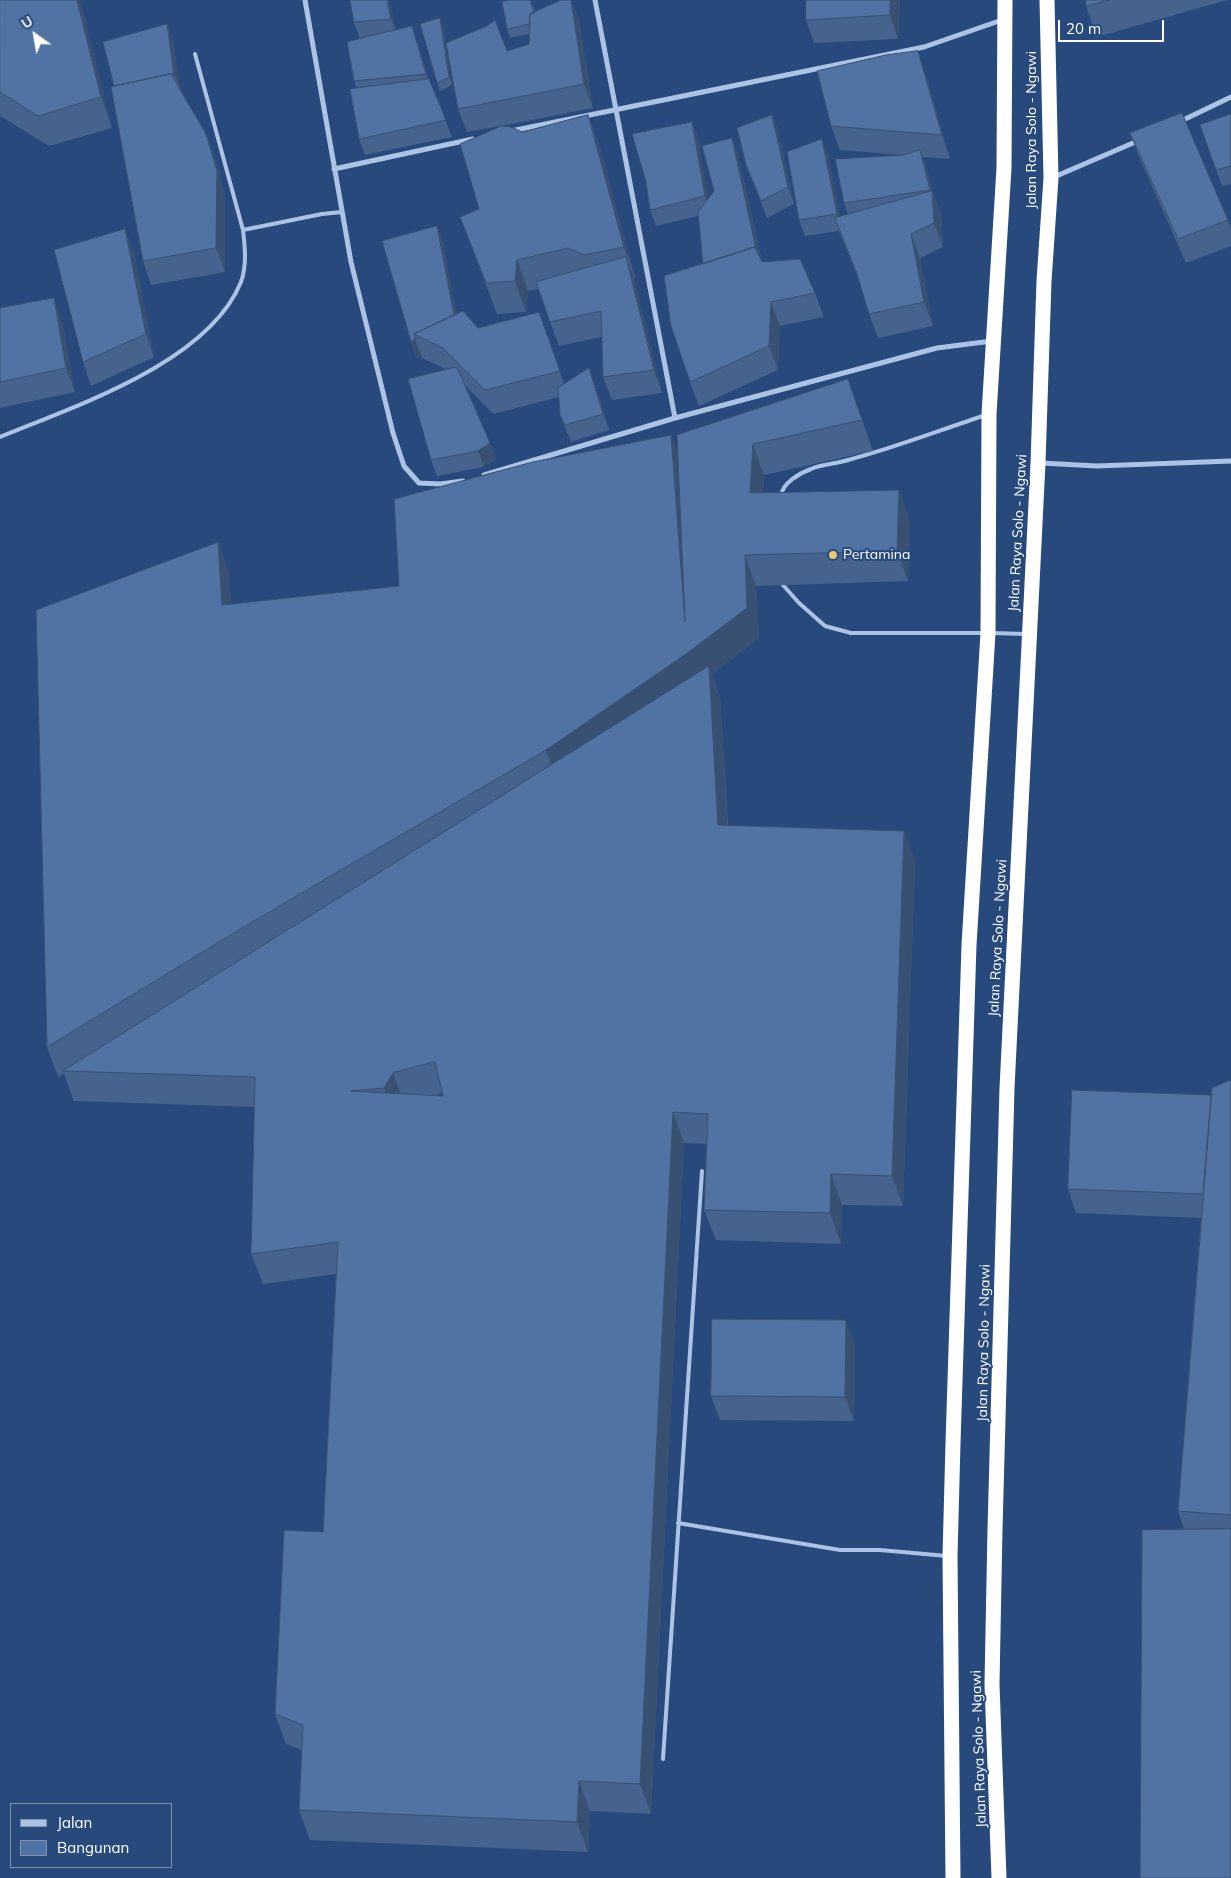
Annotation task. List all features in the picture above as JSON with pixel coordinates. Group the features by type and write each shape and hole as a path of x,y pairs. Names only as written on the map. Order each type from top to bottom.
{"highway":[{"name":"Jalan Raya Solo - Ngawi","path":"953,1878 950,1556 969,945 988,633 988,414 1004,168 1005,0"},
{"name":"Jalan Raya Solo - Ngawi","path":"998,1878 992,1684 995,1530 1007,1088 1038,463 1044,281 1051,178 1047,0"}],"street":[{"path":"305,0 351,262 393,433 404,466 419,483 440,484 466,480"},
{"path":"595,0 675,418"},
{"path":"509,132 924,47 1005,19"},
{"path":"1172,125 1231,97"},
{"path":"1051,178 1147,137"},
{"path":"334,169 480,138"},
{"path":"475,478 675,418 937,348 993,341"},
{"path":"1038,463 1097,466 1231,461"}],"lane":[{"path":"0,437 106,393 158,366 201,336 231,303 241,281 246,259 243,230 195,54"},
{"path":"243,230 322,214 342,212"},
{"path":"781,500 781,492 786,485 797,476 813,468 848,461 988,414"},
{"path":"784,585 799,603 825,626 851,633 1029,634"},
{"path":"663,1759 702,1170"},
{"path":"678,1523 840,1550 880,1550 950,1556"}],"building":[{"path":"0,0 77,0 101,97 38,116 0,92"},
{"path":"350,0 387,0 391,19 354,22"},
{"path":"530,0 534,13 530,14 529,24 507,29 502,2"},
{"path":"561,0 571,0 584,84 458,109 446,43 487,26 495,20 507,51 529,44 530,14"},
{"path":"806,0 890,0 890,15 806,20"},
{"path":"1086,0 1109,0 1086,6"},
{"path":"440,18 449,77 437,83 420,24"},
{"path":"167,24 174,74 114,86 103,42"},
{"path":"412,26 426,74 354,81 347,42"},
{"path":"918,51 942,135 831,126 817,71 886,55"},
{"path":"171,74 206,134 217,171 216,248 143,261 111,87"},
{"path":"429,79 446,120 359,139 350,89"},
{"path":"1182,113 1228,220 1178,239 1130,133"},
{"path":"1231,114 1231,166 1216,170 1200,125"},
{"path":"588,115 624,247 584,255 568,248 517,260 515,281 486,283 460,217 479,209 460,144 501,126 511,127 522,132"},
{"path":"772,115 788,187 761,201 746,165 737,128"},
{"path":"692,122 705,196 650,210 646,182 632,134"},
{"path":"732,138 756,249 755,247 703,264 698,212 714,191 702,146"},
{"path":"822,139 837,214 799,220 787,152"},
{"path":"920,150 930,190 844,203 835,159 903,155"},
{"path":"932,191 934,223 911,234 924,302 869,314 857,274 835,218"},
{"path":"437,226 454,315 414,334 415,339 411,342 382,241"},
{"path":"125,229 146,334 83,362 54,250"},
{"path":"755,247 762,262 800,259 815,293 771,302 769,346 690,382 671,326 664,276"},
{"path":"626,257 654,370 603,377 601,311 550,322 536,282"},
{"path":"54,298 66,368 0,382 0,308"},
{"path":"463,311 478,328 539,312 560,371 485,390 443,348 414,334"},
{"path":"457,367 490,443 478,451 431,460 408,379"},
{"path":"589,368 603,414 565,425 560,415 558,388"},
{"path":"848,379 862,420 753,444 750,493 899,490 897,551 745,555 747,608 686,654 546,750 242,928 47,1047 36,610 218,542 222,605 399,586 394,499 533,462 671,435 685,622 677,435"},
{"path":"709,666 718,825 904,831 892,1176 831,1174 830,1213 704,1210 708,1114 673,1112 640,1784 579,1781 577,1822 299,1810 303,1725 275,1714 284,1530 323,1532 338,1242 251,1254 255,1077 63,1071","holes":["435,1062 443,1096 350,1091 384,1088 393,1073"]},
{"path":"1231,1080 1231,1515 1178,1511 1212,1088"},
{"path":"1072,1090 1211,1095 1203,1194 1068,1189"},
{"path":"712,1319 846,1320 845,1397 711,1396"},
{"path":"1231,1529 1231,1878 1140,1878 1142,1530"}],"place":[{"name":"Pertamina","path":"833,555"}]}
